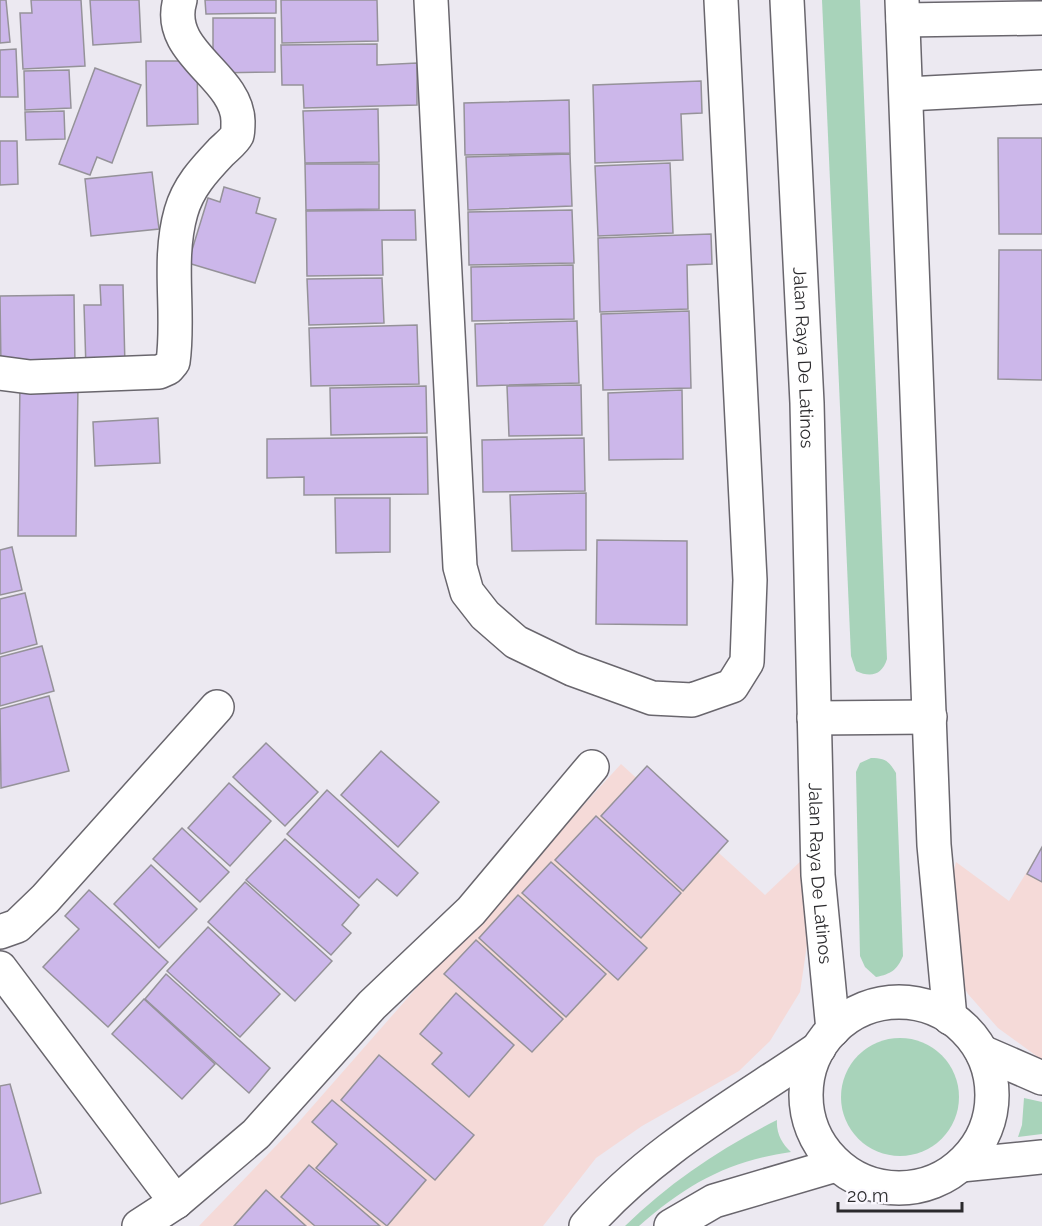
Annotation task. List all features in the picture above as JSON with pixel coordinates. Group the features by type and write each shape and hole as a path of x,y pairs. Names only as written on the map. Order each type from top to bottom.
{"street":[{"path":"0,373 30,377 159,372 168,368 173,362 175,244 182,211 192,185 237,135 238,120 234,101 205,68 177,27 176,13 180,0"},
{"path":"431,0 460,567 467,592 484,615 516,642 572,669 652,698 692,700 732,686 747,662 750,580 721,0"},
{"name":"Jalan Raya De Latinos","path":"586,1226 608,1201 644,1167 826,1039 853,1014 877,1005 927,1007 950,1018 968,1033 981,1052 991,1081 991,1112 980,1141 961,1165 932,1182 898,1188 876,1185 855,1177 836,1165 820,1145 809,1122 806,1096 808,1071 826,1039 818,875 807,403 787,0"},
{"path":"950,1018 934,845 903,10 1042,18"},
{"path":"907,94 1042,87"},
{"path":"0,932 17,926 45,899 217,707"},
{"path":"814,718 930,717"},
{"path":"139,1226 176,1202 256,1134 372,1005 471,911 592,768"},
{"path":"0,968 176,1202"},
{"name":"Jalan Raya De Latinos","path":"981,1052 1042,1078"},
{"name":"Jalan Raya De Latinos","path":"961,1165 1030,1156 1042,1157"},
{"path":"671,1226 714,1200 836,1165"}],"shaded area":[{"path":"621,764 765,895 803,859 807,945 800,992 770,1041 739,1071 642,1126 596,1158 543,1226 199,1226 297,1124 419,985"},
{"path":"1042,847 1042,1060 998,1028 968,994 950,963 944,907 956,862 1009,901"}],"green space":[{"path":"822,0 860,0 887,659 882,669 875,674 856,671 851,656"},
{"path":"871,758 886,761 896,773 903,956 893,971 876,977 865,967 860,956 856,772 860,763"},
{"path":"900,1038 923,1042 942,1055 955,1074 959,1097 955,1120 942,1139 923,1152 900,1156 877,1152 858,1139 845,1120 841,1097 845,1074 858,1055 877,1042"},
{"path":"1024,1098 1042,1102 1042,1134 1018,1137 1022,1125"},
{"path":"777,1120 780,1138 791,1152 747,1161 728,1168 674,1198 639,1226 625,1226 697,1167"}],"building":[{"path":"0,0 6,0 10,42 0,43"},
{"path":"31,0 81,0 85,66 23,69 20,13 32,13"},
{"path":"90,0 139,0 141,42 93,45"},
{"path":"205,0 276,0 276,13 206,14"},
{"path":"281,0 377,0 378,41 282,43"},
{"path":"213,18 275,18 275,72 213,73"},
{"path":"377,44 377,65 417,63 417,105 304,108 303,85 282,85 281,45"},
{"path":"16,49 18,97 0,97 0,50"},
{"path":"146,61 197,61 198,124 147,126"},
{"path":"95,68 141,85 112,163 97,157 90,175 59,164"},
{"path":"69,70 71,108 25,110 24,71"},
{"path":"701,81 702,113 681,114 683,160 595,163 593,85"},
{"path":"569,100 570,153 465,155 464,103"},
{"path":"378,109 379,162 305,163 303,111"},
{"path":"64,111 65,139 26,140 25,112"},
{"path":"998,138 1042,138 1042,234 999,234"},
{"path":"0,141 17,141 18,184 0,185"},
{"path":"570,154 572,206 468,210 466,157"},
{"path":"670,163 673,233 598,236 595,166"},
{"path":"305,164 379,164 379,209 306,210"},
{"path":"152,172 159,229 91,236 85,179"},
{"path":"224,187 260,198 256,213 276,219 255,283 188,263 208,198 220,202"},
{"path":"415,210 416,240 382,240 383,275 307,276 306,211"},
{"path":"572,210 574,263 469,265 468,212"},
{"path":"711,234 712,264 687,265 688,309 600,312 598,238"},
{"path":"999,250 1042,250 1042,380 998,379"},
{"path":"573,265 574,319 472,321 471,267"},
{"path":"382,278 384,323 309,325 307,279"},
{"path":"100,285 123,285 125,367 86,368 84,305 101,305"},
{"path":"74,295 75,368 1,368 0,296"},
{"path":"689,311 691,388 603,390 601,314"},
{"path":"577,321 579,383 477,386 475,324"},
{"path":"417,325 419,384 311,386 309,328"},
{"path":"20,382 78,383 76,536 18,536"},
{"path":"581,385 582,435 509,436 507,386"},
{"path":"426,386 427,433 331,435 330,388"},
{"path":"682,390 683,459 609,460 608,393"},
{"path":"158,418 160,463 95,466 93,422"},
{"path":"427,437 428,494 304,495 304,477 267,478 267,439"},
{"path":"584,438 585,491 483,492 482,440"},
{"path":"586,493 586,550 512,551 510,495"},
{"path":"335,498 390,498 390,552 336,553"},
{"path":"597,540 687,541 687,625 596,624"},
{"path":"12,547 22,590 0,595 0,550"},
{"path":"25,593 37,644 0,654 0,599"},
{"path":"42,646 54,691 0,706 0,657"},
{"path":"49,696 69,771 1,788 0,709"},
{"path":"266,743 318,792 285,826 233,777"},
{"path":"381,751 439,802 398,847 341,795"},
{"path":"647,766 728,841 683,891 601,816"},
{"path":"229,783 271,821 230,866 188,828"},
{"path":"327,790 418,873 397,896 377,879 359,898 287,834"},
{"path":"596,816 681,893 641,938 555,860"},
{"path":"182,828 229,872 200,902 153,859"},
{"path":"285,839 359,905 342,925 351,933 331,955 246,880"},
{"path":"1042,847 1042,882 1027,874"},
{"path":"551,862 647,948 618,980 522,893"},
{"path":"151,865 197,909 159,948 114,904"},
{"path":"245,882 332,961 295,1001 208,922"},
{"path":"89,890 168,962 108,1027 43,967 79,929 65,916"},
{"path":"518,895 606,974 566,1017 479,938"},
{"path":"208,927 280,994 240,1037 167,971"},
{"path":"476,940 563,1019 532,1052 444,974"},
{"path":"166,974 270,1068 249,1093 145,999"},
{"path":"456,993 514,1045 469,1097 432,1064 442,1053 420,1034"},
{"path":"144,999 215,1064 182,1099 112,1034"},
{"path":"379,1055 474,1135 435,1180 341,1100"},
{"path":"10,1084 41,1193 0,1204 0,1086"},
{"path":"332,1100 426,1180 387,1226 316,1168 337,1144 312,1122"},
{"path":"309,1165 380,1226 315,1226 281,1197"},
{"path":"266,1190 306,1226 234,1226"}]}
